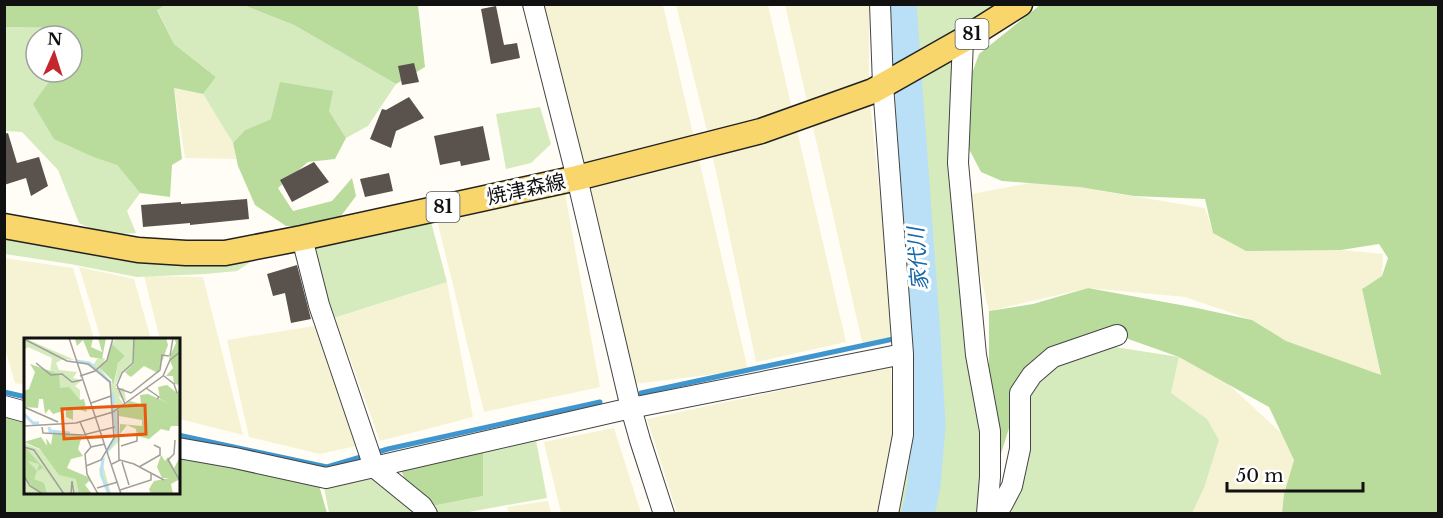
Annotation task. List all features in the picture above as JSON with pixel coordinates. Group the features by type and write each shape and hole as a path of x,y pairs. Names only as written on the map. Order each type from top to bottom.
{"main road":[{"name":"焼津森線","path":"4,226 138,250 225,253 577,178 761,131 878,88 963,40 1020,4"}],"street":[{"path":"533,4 631,408 664,513"},
{"path":"880,4 878,88 903,343 903,435 888,513"},
{"path":"963,40 958,163 976,355 990,431 988,513"},
{"path":"302,238 319,305 374,464 427,513"},
{"path":"988,513 1002,504 1012,486 1020,449 1020,393 1032,375 1053,357 1117,335"},
{"path":"180,448 326,478 374,464 631,408 903,343"},
{"path":"4,406 24,411"}],"shaded area":[{"path":"533,5 663,5 748,370 626,385"},
{"path":"676,5 768,5 846,342 756,362 710,143"},
{"path":"785,5 869,5 869,92 895,339 863,346"},
{"path":"174,88 203,94 233,143 236,159 185,158"},
{"path":"1041,181 1205,208 1213,233 1301,246 1383,254 1382,276 1362,289 1381,376 1286,341 1252,320 1185,297 1088,288 989,311 961,196"},
{"path":"553,189 565,193 600,387 484,412 436,216"},
{"path":"4,258 73,268 94,338 24,338 24,385 15,383 5,349"},
{"path":"79,267 134,279 151,338 101,338"},
{"path":"144,276 203,277 243,435 180,419 180,338 160,338"},
{"path":"447,282 473,417 380,441 335,318"},
{"path":"320,325 361,445 320,454 249,437 227,340"},
{"path":"1179,357 1225,381 1291,442 1294,460 1284,494 1282,513 1192,513 1204,488 1171,393"},
{"path":"891,367 894,455 881,513 677,513 647,419"},
{"path":"614,428 641,513 561,513 544,442"},
{"path":"548,501 551,513 509,513 507,507"}],"green space":[{"path":"5,4 165,5 157,10 174,44 216,77 203,94 174,88 182,159 172,165 170,197 140,193 117,165 54,139 33,104 47,84 84,84 84,24 24,24 24,27 5,27"},
{"path":"165,5 243,5 294,25 396,84 368,126 346,138 329,111 271,119 245,130 233,143 203,94 216,77 174,44 157,9"},
{"path":"243,5 418,5 425,67 396,84 294,25"},
{"path":"873,5 998,5 958,34 959,152 990,452 982,513 894,513 905,395"},
{"path":"1040,5 1438,5 1438,513 1282,513 1284,494 1294,460 1269,407 1179,357 1117,335 1077,338 1020,393 989,492 989,311 1033,304 1088,288 1252,320 1286,341 1381,375 1362,289 1382,276 1388,258 1379,244 1341,250 1246,251 1213,233 1205,199 1134,196 1079,187 1002,181 981,172 969,149 960,106 979,54"},
{"path":"5,27 24,27 24,84 48,84 34,104 117,165 140,193 127,211 136,233 105,235 79,223 58,170 22,132 5,131"},
{"path":"280,82 333,91 329,111 346,138 335,159 308,162 278,188 293,211 332,201 352,178 356,196 341,216 318,227 286,226 255,205 238,166 233,143 245,130 271,119"},
{"path":"540,107 551,144 531,163 506,169 496,114"},
{"path":"430,218 447,282 334,318 309,246"},
{"path":"4,236 255,259 237,271 137,277 5,254"},
{"path":"1115,347 1179,357 1171,393 1207,419 1219,440 1204,488 1192,513 1009,514 1002,505 1020,393 1053,357"},
{"path":"4,416 24,422 24,494 180,494 180,455 318,482 327,513 5,513"},
{"path":"536,440 547,498 463,513 436,513 432,506 483,496 483,450 500,449"},
{"path":"483,450 483,496 432,506 405,479 399,467"},
{"path":"371,475 427,513 329,513 323,482"}],"building":[{"path":"496,6 504,45 517,43 520,58 491,64 481,9"},
{"path":"414,63 419,82 402,85 398,66"},
{"path":"409,97 424,118 396,131 391,148 370,139 382,109 386,110"},
{"path":"483,126 490,160 461,166 460,161 440,165 434,136"},
{"path":"8,133 17,163 39,157 48,186 31,196 26,178 4,185 4,134"},
{"path":"314,162 329,182 292,202 280,180"},
{"path":"389,173 393,191 365,197 360,179"},
{"path":"247,199 249,219 143,227 141,205"},
{"path":"297,265 311,319 291,323 285,293 273,296 267,274"}],"waterway":[{"name":"家代川","path":"900,4 929,427 924,485 918,514"},
{"path":"907,337 924,336"},
{"path":"641,393 898,338"},
{"path":"4,392 24,397"},
{"path":"180,435 327,467 388,449 600,402"}]}
